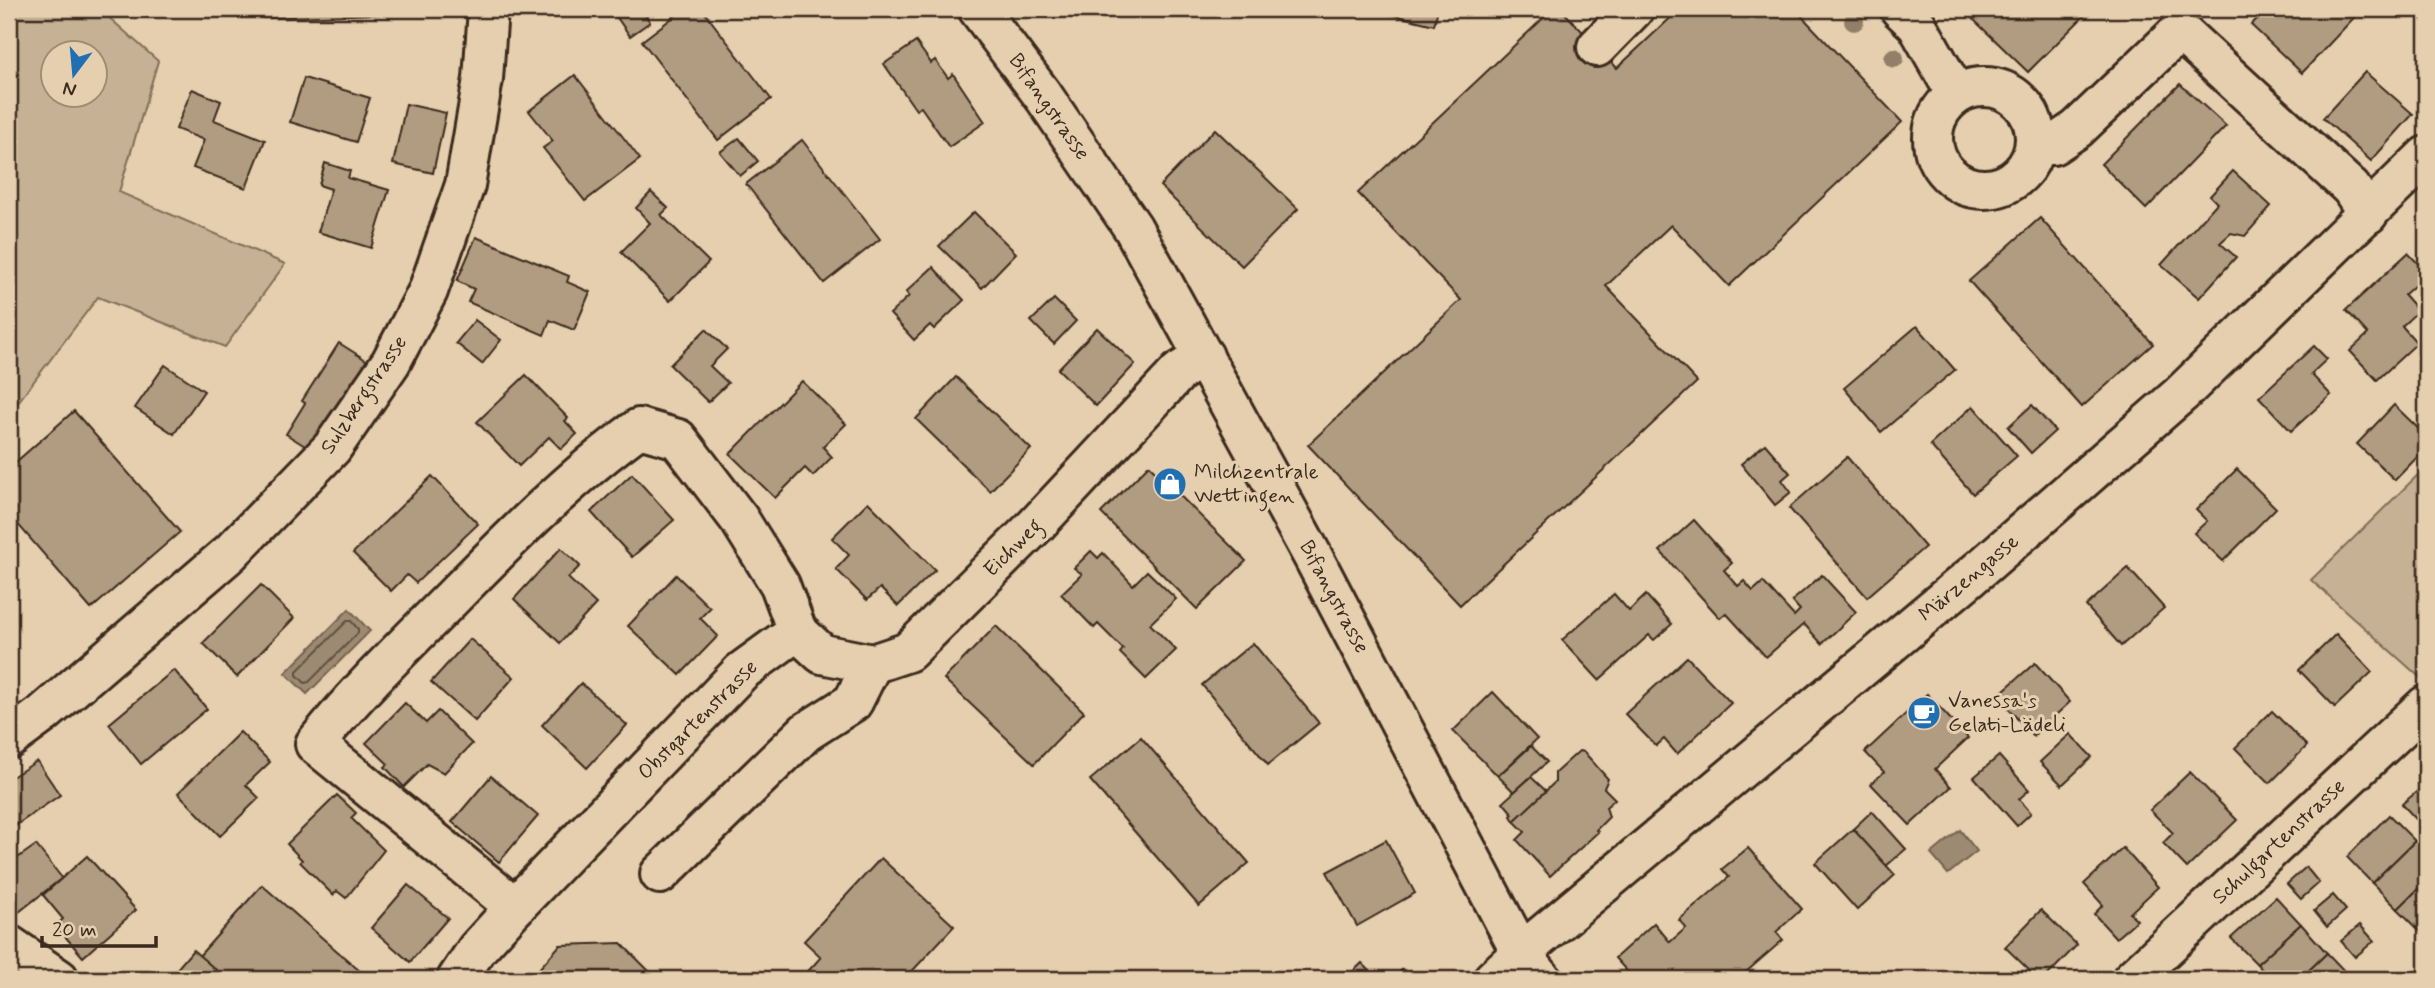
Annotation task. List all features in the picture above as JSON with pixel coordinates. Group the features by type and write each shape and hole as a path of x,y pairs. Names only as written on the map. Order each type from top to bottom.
{"street":[{"name":"Sulzbergstrasse","path":"9,739 43,714 230,553 332,448 391,362 428,291 465,185 483,79 488,9"},
{"name":"Bifangstrasse","path":"978,9 1044,97 1133,228 1532,966"},
{"path":"1597,47 1634,9"},
{"path":"1899,9 1917,25 1956,94"},
{"path":"2035,145 2053,145 2077,129 2180,31 2351,188 2368,214"},
{"path":"1987,86 2015,97 2027,110 2035,127 2035,145 2030,162 2020,176 2004,186 1987,190 1968,188 1952,180 1942,170 1934,153 1932,135 1935,121 1944,105 1956,94 1970,88 1987,86"},
{"name":"Märzengasse","path":"1493,979 1532,966 2181,394 2368,214 2420,173"},
{"name":"Eichweg","path":"797,631 822,654 872,664 908,652 1037,525 1179,372 1204,356"},
{"path":"515,906 315,744 356,696 565,487 605,452 639,428 678,439 732,509 780,585 797,631"},
{"name":"Obstgartenstrasse","path":"457,979 477,949 515,906 742,671 797,631"},
{"path":"660,874 807,732 853,702 872,664"},
{"name":"Schulgartenstrasse","path":"2132,979 2426,705"},
{"path":"9,945 60,979"}],"shaded area":[{"path":"9,9 104,9 104,13 158,61 119,192 285,264 225,347 98,297 9,414"},
{"path":"2426,467 2426,679 2424,681 2311,580"}],"water":[{"path":"349,609 370,631 307,694 285,673"},
{"path":"1960,830 1977,851 1948,874 1931,854"}],"building":[{"path":"262,9 438,9 438,12 263,18"},
{"path":"617,9 641,9 650,22 630,36 613,12"},
{"path":"684,9 702,9 771,99 718,140 642,41"},
{"path":"1369,9 1438,9 1434,25"},
{"path":"1553,9 1561,9 1617,68 1680,9 1795,9 1902,122 1729,286 1671,225 1606,286 1697,382 1460,605 1308,445 1461,300 1358,193"},
{"path":"1980,9 2091,9 2028,72 1971,17"},
{"path":"2267,9 2362,9 2302,73 2251,25"},
{"path":"2411,9 2426,9 2426,23"},
{"path":"916,42 931,63 935,60 948,78 953,74 985,122 949,147 921,107 916,110 884,64"},
{"path":"2365,72 2413,114 2371,161 2323,118"},
{"path":"575,75 640,159 585,201 543,148 553,141 529,111"},
{"path":"304,78 370,98 356,142 290,122"},
{"path":"2180,84 2226,126 2146,209 2101,164"},
{"path":"192,89 221,101 214,120 265,140 246,188 193,168 204,140 176,129"},
{"path":"406,104 446,113 433,173 393,164"},
{"path":"1215,129 1298,209 1242,266 1160,186"},
{"path":"739,138 758,161 740,176 720,152"},
{"path":"802,140 880,239 824,283 746,184"},
{"path":"325,163 350,171 348,178 389,190 371,248 318,232 331,189 319,185"},
{"path":"2233,171 2271,206 2245,236 2231,233 2220,243 2236,257 2199,298 2161,265 2217,203 2210,196"},
{"path":"651,192 668,208 661,215 709,262 670,301 621,252 650,223 636,208"},
{"path":"974,212 1016,253 982,288 939,246"},
{"path":"2040,218 2153,344 2082,407 1969,281"},
{"path":"476,237 569,276 567,282 590,292 574,330 550,320 544,335 468,302 474,289 457,281"},
{"path":"2408,253 2426,272 2404,295 2418,311 2402,326 2417,343 2377,380 2350,351 2368,334 2346,310"},
{"path":"933,267 964,300 934,329 930,325 914,340 890,314 909,296 906,292"},
{"path":"1054,299 1076,321 1054,344 1031,321"},
{"path":"475,320 501,340 482,364 456,343"},
{"path":"1917,326 1955,370 1881,432 1844,388"},
{"path":"1097,328 1135,364 1096,406 1058,369"},
{"path":"706,329 727,349 710,366 728,383 708,402 670,365"},
{"path":"339,343 374,365 313,451 286,434 305,403 302,401"},
{"path":"2314,346 2327,359 2311,374 2331,395 2291,431 2259,397"},
{"path":"165,365 204,391 174,434 135,408"},
{"path":"526,375 568,418 565,421 577,434 561,449 549,437 519,466 477,422"},
{"path":"956,377 1031,449 990,491 916,419"},
{"path":"802,381 846,424 823,447 832,457 813,476 805,468 775,498 730,454"},
{"path":"2032,405 2055,431 2031,453 2008,427"},
{"path":"2394,405 2426,436 2426,448 2395,480 2357,444"},
{"path":"1973,406 2017,456 1973,494 1930,445"},
{"path":"74,411 180,532 91,609 9,514 9,468"},
{"path":"1765,444 1790,473 1782,480 1791,492 1775,505 1741,464"},
{"path":"1847,457 1925,547 1867,597 1789,508"},
{"path":"1149,465 1246,561 1197,609 1101,513"},
{"path":"2237,469 2276,508 2223,561 2194,533 2207,521 2196,510"},
{"path":"632,474 674,520 632,557 591,512"},
{"path":"432,476 478,524 416,583 407,575 391,591 353,553"},
{"path":"868,502 935,570 898,606 880,588 867,600 836,569 849,555 832,538"},
{"path":"1694,520 1732,563 1724,570 1738,586 1744,581 1753,591 1763,582 1794,616 1800,610 1792,601 1822,575 1856,612 1822,644 1804,624 1766,657 1726,613 1720,618 1660,551"},
{"path":"561,548 580,566 568,578 596,604 560,643 514,599"},
{"path":"1091,551 1098,558 1103,553 1133,585 1147,571 1176,599 1150,624 1176,650 1146,679 1120,653 1123,649 1098,624 1094,628 1061,594 1082,574 1074,568"},
{"path":"2128,568 2164,608 2121,646 2086,606"},
{"path":"676,575 710,608 700,618 718,636 680,675 628,626"},
{"path":"261,585 294,618 237,677 203,643"},
{"path":"1614,594 1629,611 1646,595 1672,624 1654,640 1649,635 1599,680 1562,640"},
{"path":"996,626 1084,712 1034,764 944,679"},
{"path":"2336,634 2372,672 2335,707 2299,670"},
{"path":"470,639 514,677 475,721 431,682"},
{"path":"1253,643 1319,723 1268,765 1202,685"},
{"path":"1687,657 1731,703 1677,754 1664,739 1656,746 1625,714"},
{"path":"2035,663 2070,702 2033,736 1997,696"},
{"path":"174,670 207,709 141,764 109,724"},
{"path":"581,683 627,725 587,768 542,725"},
{"path":"1493,692 1537,739 1498,776 1453,731"},
{"path":"1927,694 1968,738 1935,769 1951,787 1910,825 1871,784 1884,772 1865,752"},
{"path":"405,703 426,723 438,711 472,744 444,773 427,764 404,787 385,767 388,764 366,743"},
{"path":"2272,711 2307,746 2270,783 2235,748"},
{"path":"240,732 270,762 246,785 259,798 220,836 178,793"},
{"path":"2070,734 2092,757 2062,785 2040,762"},
{"path":"1141,737 1249,863 1199,906 1090,780"},
{"path":"1531,746 1547,762 1514,792 1498,776"},
{"path":"1579,751 1584,752 1608,779 1604,788 1615,799 1606,807 1609,817 1596,830 1598,832 1550,876 1517,840 1525,832 1514,821 1555,782 1555,773"},
{"path":"1999,756 2029,790 2019,799 2031,813 2017,826 1974,777"},
{"path":"37,761 60,795 9,830 9,779"},
{"path":"2190,772 2237,820 2187,868 2163,843 2173,833 2150,810"},
{"path":"491,776 538,816 499,862 452,822"},
{"path":"1531,777 1546,791 1514,821 1511,816 1513,814 1503,802"},
{"path":"2421,788 2426,793 2426,810 2416,819 2402,804"},
{"path":"337,795 356,813 351,818 384,850 346,898 337,891 333,895 300,862 302,860 287,844"},
{"path":"1872,811 1906,849 1886,866 1853,829"},
{"path":"2389,815 2415,841 2372,883 2347,857"},
{"path":"1853,829 1895,875 1857,910 1815,863"},
{"path":"1386,840 1415,893 1357,926 1327,872"},
{"path":"2415,841 2426,852 2426,881 2398,909 2372,883"},
{"path":"36,845 62,878 15,915 9,907 9,864"},
{"path":"1748,848 1802,909 1776,932 1783,940 1738,979 1634,979 1615,958 1654,923 1670,942 1686,928 1679,920 1729,877 1722,869"},
{"path":"2123,848 2158,887 2130,913 2137,920 2116,938 2094,914 2103,905 2084,884"},
{"path":"87,856 136,910 83,957 56,926 63,919 43,895"},
{"path":"881,858 954,926 905,979 801,979 821,957 804,941"},
{"path":"2306,867 2319,883 2301,899 2287,884"},
{"path":"2426,881 2426,932 2424,935 2398,909"},
{"path":"262,885 369,979 226,979 199,956"},
{"path":"408,885 448,918 410,962 371,928"},
{"path":"2333,895 2346,910 2327,927 2314,911"},
{"path":"2276,897 2301,924 2257,964 2231,938"},
{"path":"2041,910 2077,945 2048,975 2052,979 2022,979 2030,971 2005,947"},
{"path":"2301,924 2327,953 2300,979 2270,979 2257,964"},
{"path":"2360,925 2374,941 2355,957 2341,941"},
{"path":"621,943 657,979 530,979 560,945"},
{"path":"193,950 223,976 221,979 170,977"},
{"path":"2327,953 2352,979 2300,979"},
{"path":"1362,963 1378,979 1345,979"},
{"path":"1403,969 1413,979 1392,979"}],"place":[{"name":"Milchzentrale Wettingen","path":"1170,484"},
{"name":"Vanessa's Gelati-Lädeli","path":"1924,713"}]}
